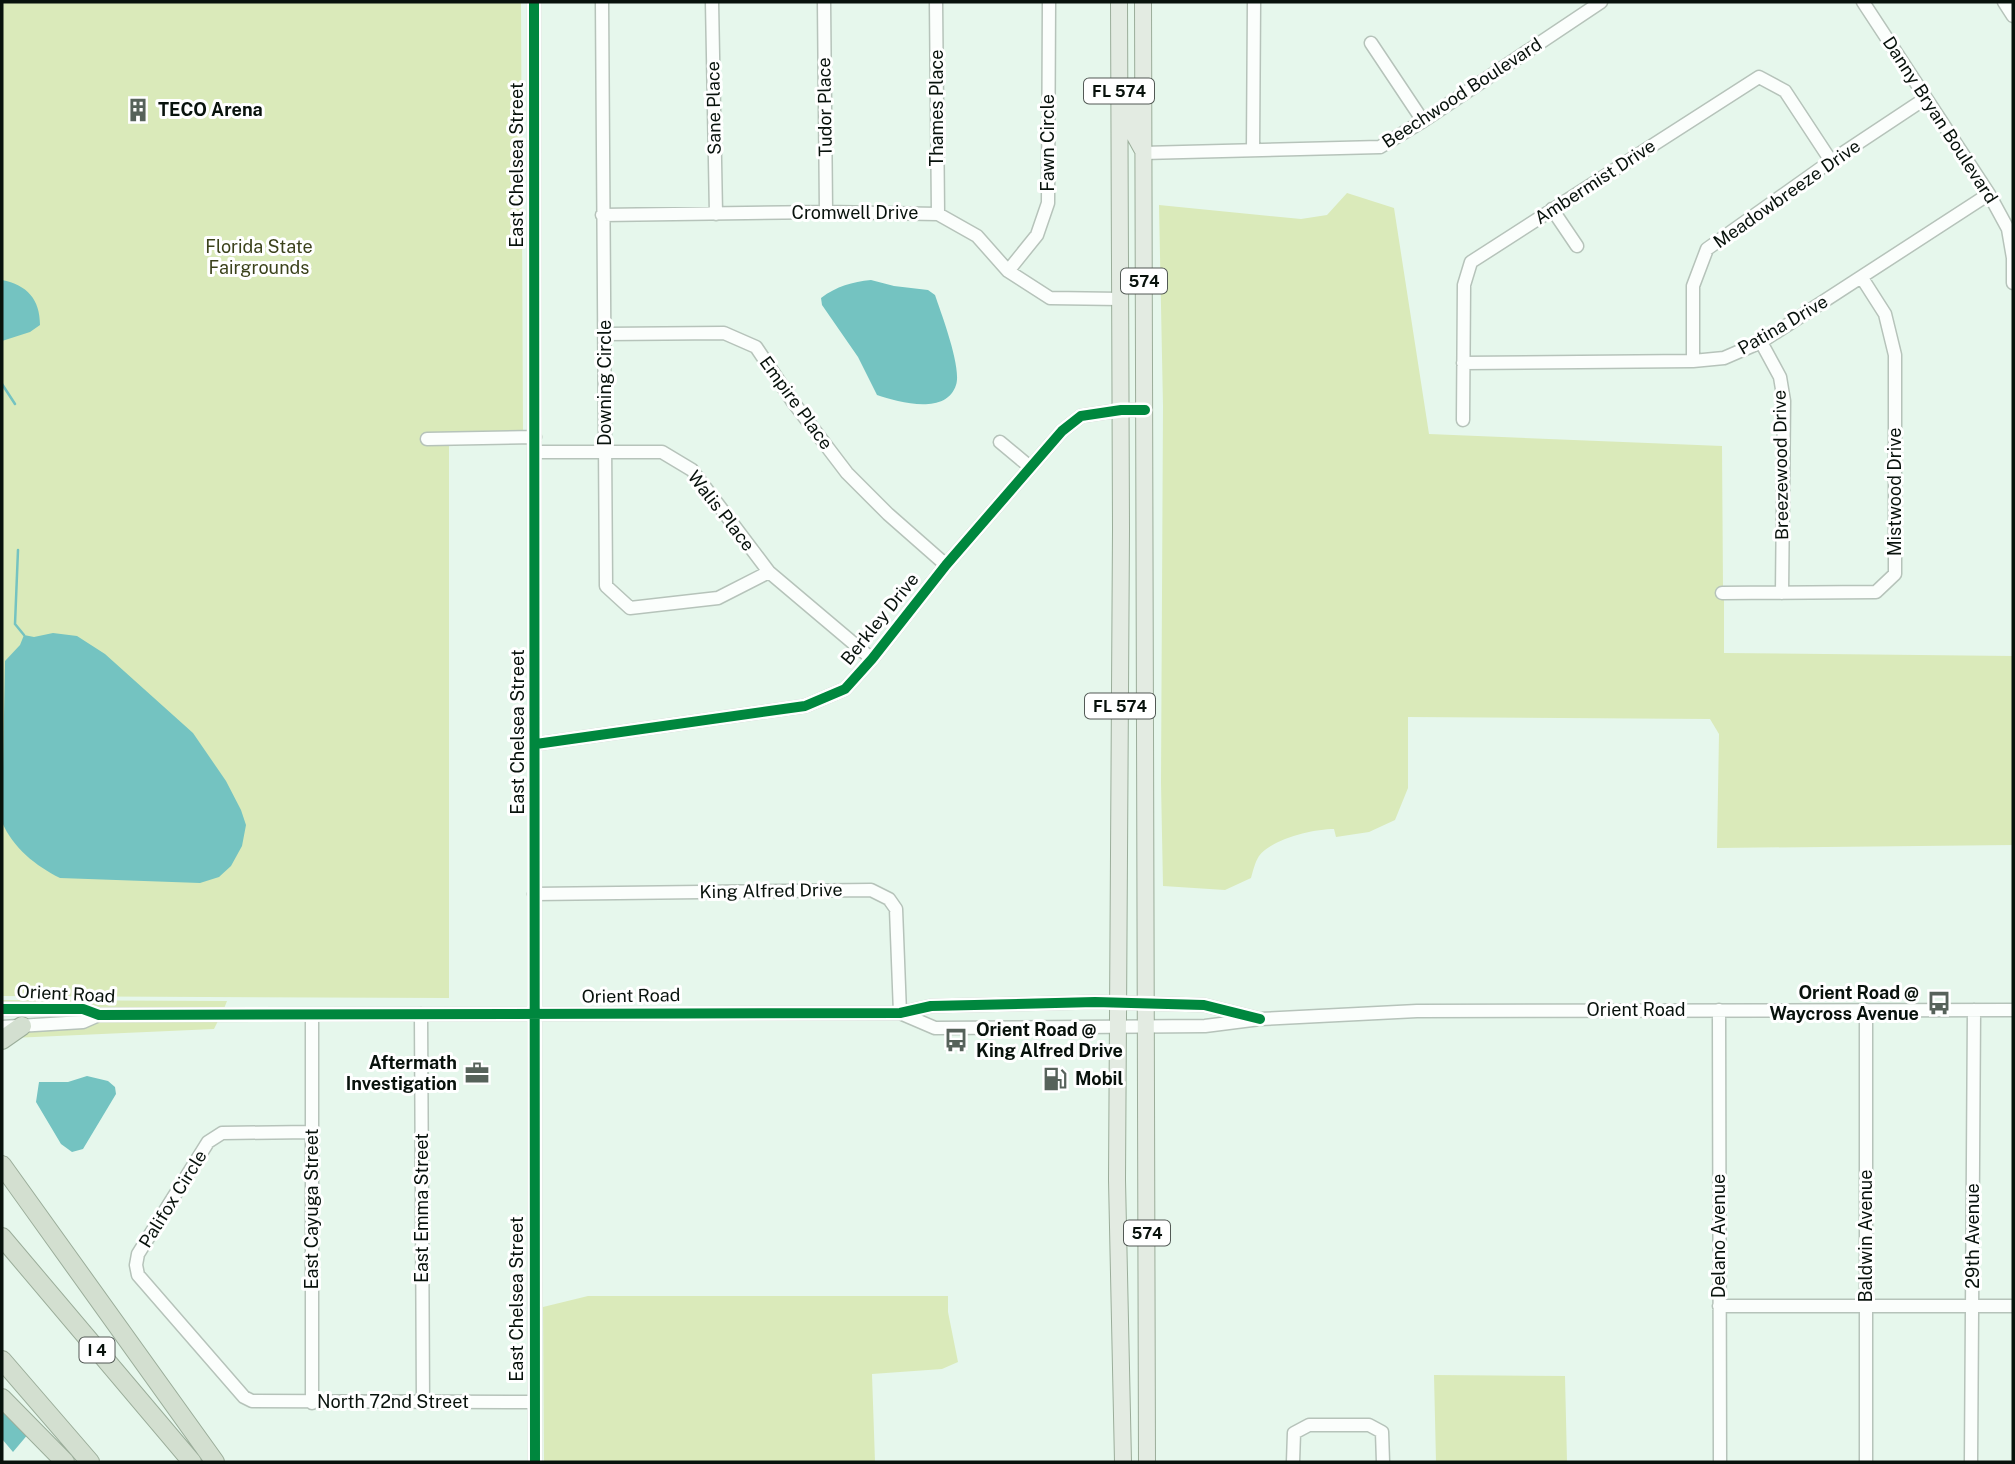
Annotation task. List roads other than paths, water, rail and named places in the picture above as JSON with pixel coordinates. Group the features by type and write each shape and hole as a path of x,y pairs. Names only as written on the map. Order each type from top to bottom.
{"highway":[{"path":"2,1040 22,1026"},
{"path":"2,1167 215,1462"},
{"name":"I 4","path":"2,1237 192,1462"},
{"path":"2,1360 90,1462"},
{"path":"2,1398 65,1462"}],"main road":[{"name":"574","path":"1143,2 1147,1462"},
{"path":"1119,8 1129,28 1130,129 1143,153 1130,163 1121,179"},
{"name":"FL 574","path":"1119,8 1121,410 1117,1180 1123,1462"}],"street":[{"name":"East Chelsea Street","path":"534,2 535,1462"},
{"name":"Downing Circle","path":"602,2 606,586 630,608 718,598 769,572"},
{"name":"Sane Place","path":"712,2 716,214"},
{"name":"Tudor Place","path":"824,2 826,212"},
{"name":"Thames Place","path":"936,2 938,214"},
{"name":"Fawn Circle","path":"1008,271 1037,235 1048,203 1049,2"},
{"path":"1253,150 1254,2"},
{"path":"2004,2 2013,16"},
{"name":"Danny Bryan Boulevard","path":"1866,3 1989,194 2008,229 2013,258 2013,283"},
{"name":"Beechwood Boulevard","path":"1143,153 1380,147 1423,121 1593,4"},
{"path":"1371,43 1423,121"},
{"name":"Ambermist Drive","path":"1463,420 1464,285 1471,262 1759,77 1785,91 1831,161"},
{"name":"Meadowbreeze Drive","path":"1693,360 1693,286 1707,249 1831,161 1926,99"},
{"name":"Patina Drive","path":"1463,363 1724,358 1761,342 1989,194"},
{"path":"1552,209 1577,246"},
{"name":"Cromwell Drive","path":"602,215 826,212 938,214 977,236 1008,271 1050,298 1121,299"},
{"name":"Mistwood Drive","path":"1722,593 1876,592 1895,574 1895,355 1885,314 1862,278"},
{"name":"Empire Place","path":"605,334 724,333 756,347 793,402 847,473 888,514 946,565"},
{"name":"Breezewood Drive","path":"1761,342 1780,377 1784,401 1782,593"},
{"name":"Berkley Drive","path":"536,744 805,706 845,689 946,565 1062,431 1081,416 1121,410 1144,410"},
{"path":"427,439 535,437"},
{"path":"1000,442 1031,467"},
{"name":"Walis Place","path":"535,452 662,452 692,470 769,572 872,659"},
{"name":"King Alfred Drive","path":"534,894 871,890 889,899 896,909 900,1013"},
{"name":"Orient Road","path":"2,1009 83,1009 99,1015 533,1015 900,1013 931,1006 1118,1003 1204,1005 1260,1019"},
{"name":"Delano Avenue","path":"1719,1010 1720,1462"},
{"name":"Baldwin Avenue","path":"1866,1010 1866,1462"},
{"name":"29th Avenue","path":"1970,1462 1974,1010"},
{"name":"Orient Road","path":"900,1013 935,1028 1205,1026 1260,1019 1417,1011 2013,1010"},
{"name":"East Cayuga Street","path":"312,1014 312,1403"},
{"name":"East Emma Street","path":"421,1014 423,1402"},
{"name":"Orient Road","path":"2,1027 83,1022 99,1015"},
{"name":"Palifox Circle","path":"252,1401 244,1397 138,1275 138,1254 208,1142 215,1136 222,1133 312,1132"},
{"path":"1720,1306 2013,1306"},
{"name":"North 72nd Street","path":"252,1401 535,1402"},
{"path":"1293,1462 1294,1433 1308,1425 1369,1425 1382,1432 1383,1462"}],"water":[{"path":"2,280 18,285 30,295 38,308 40,325 30,332 2,341"},
{"path":"871,280 928,290 935,295 950,340 957,377 951,395 942,401 932,404 909,403 877,395 858,357 822,305 821,298 833,290 851,283"},
{"path":"53,633 77,636 105,654 193,733 226,781 246,825 242,846 231,866 219,877 200,883 60,878 34,862 12,840 2,822 5,661 20,645 24,635 34,637"},
{"path":"87,1076 108,1081 115,1087 116,1094 83,1149 72,1152 61,1144 36,1102 39,1082 68,1082"},
{"path":"2,1406 29,1433 13,1452 2,1439"}],"waterway":[{"path":"2,384 15,404"},
{"path":"18,550 15,624 24,635"}],"place":[{"name":"TECO Arena","path":"138,110"},
{"name":"Orient Road @ Waycross Avenue","path":"1939,1003"},
{"name":"Orient Road @ King Alfred Drive","path":"956,1040"},
{"name":"Aftermath Investigation","path":"477,1073"},
{"name":"Mobil","path":"1055,1079"}],"park label":[{"name":"Florida State Fairgrounds","path":"259,257"}]}
